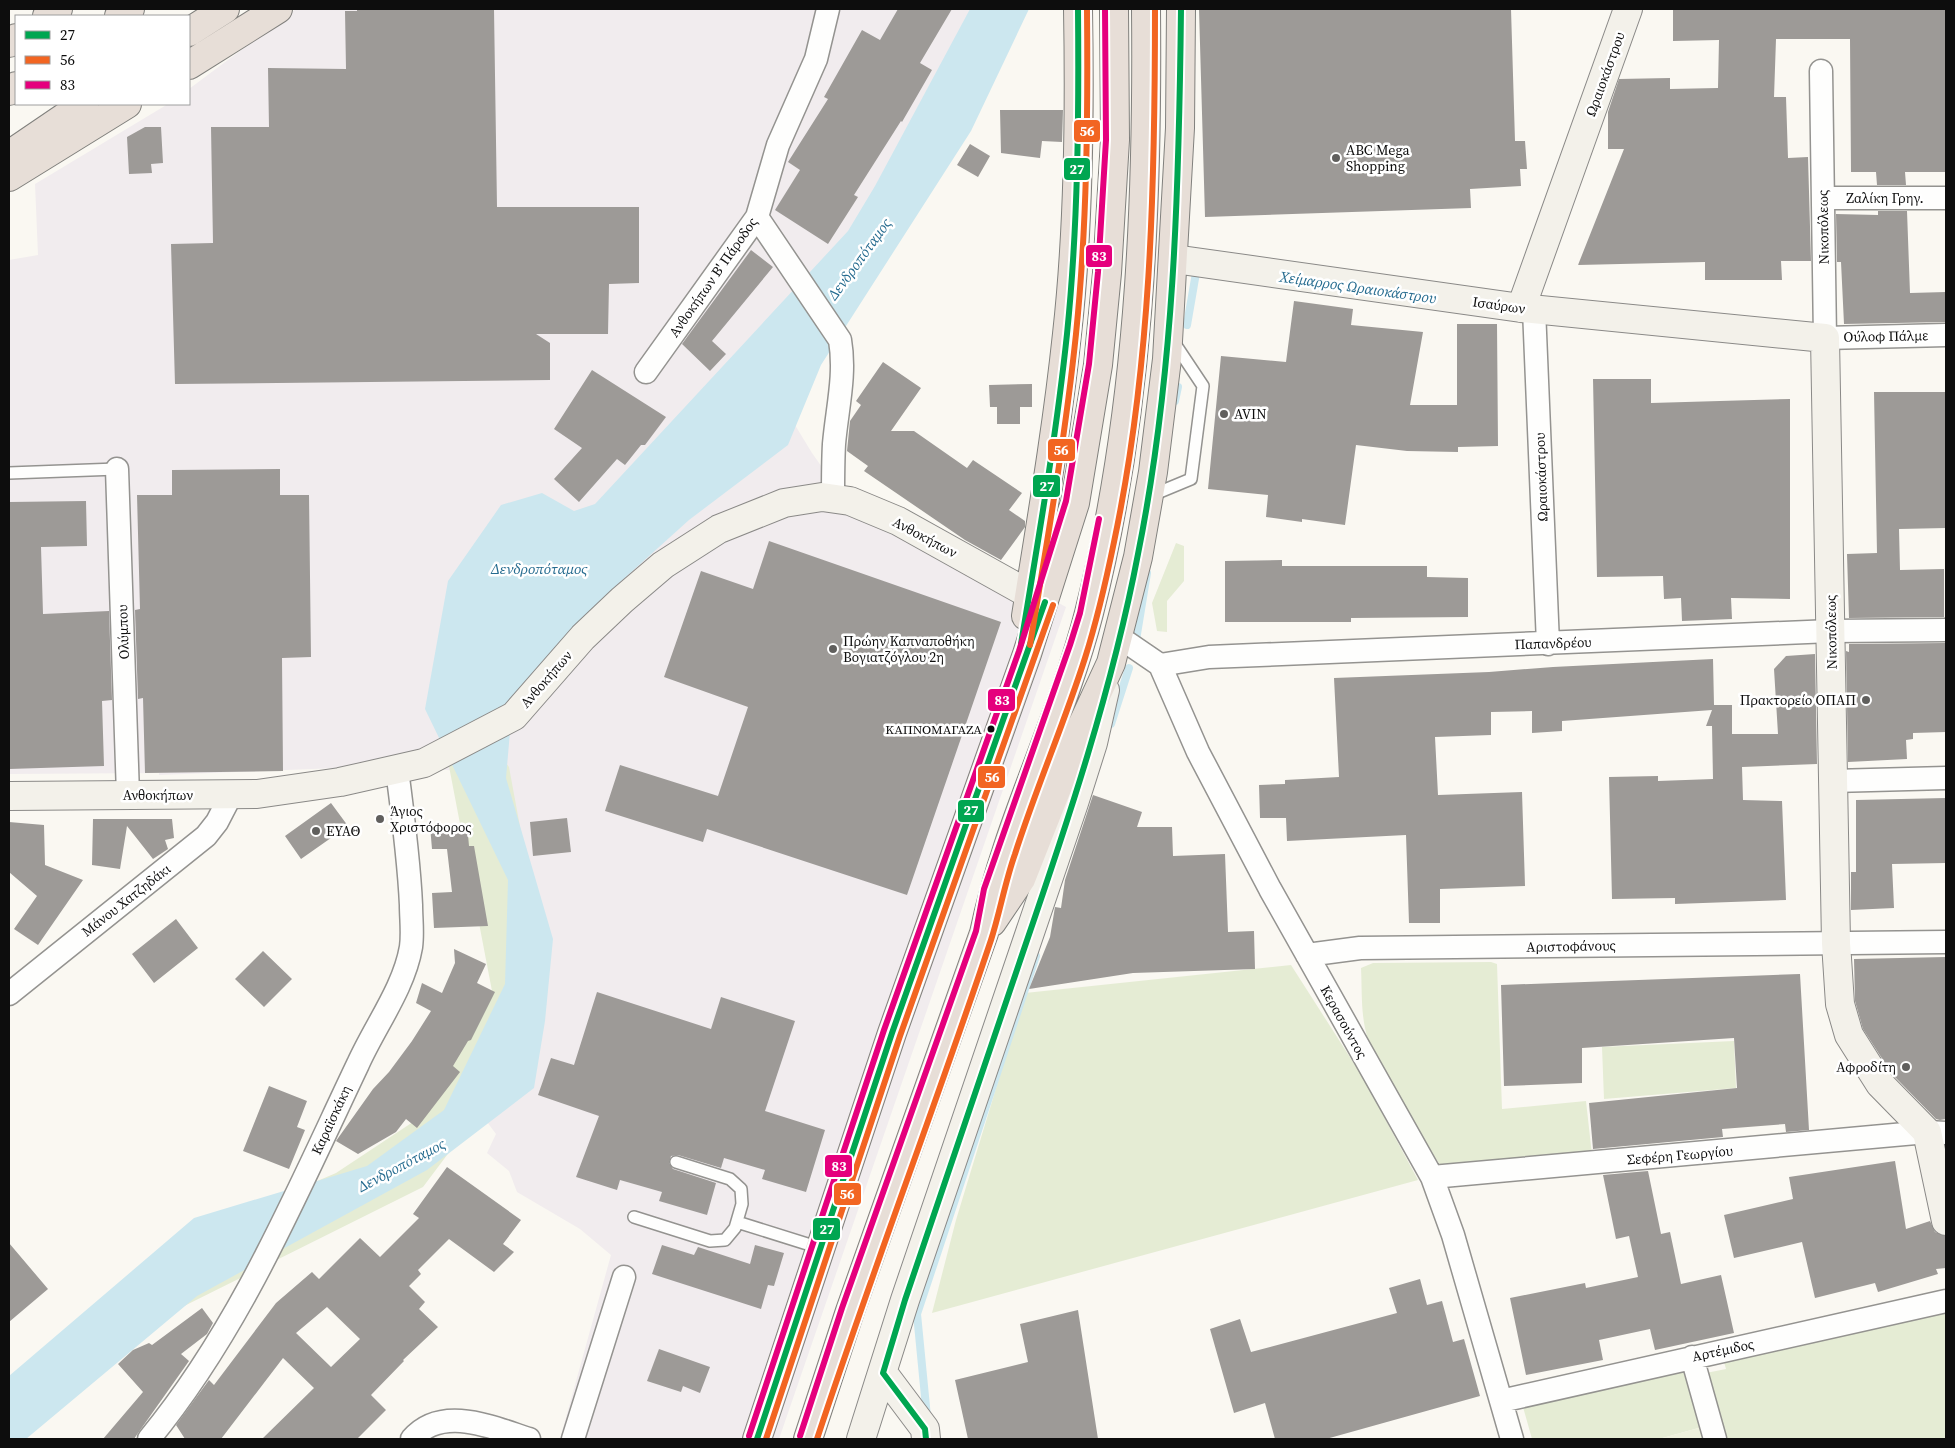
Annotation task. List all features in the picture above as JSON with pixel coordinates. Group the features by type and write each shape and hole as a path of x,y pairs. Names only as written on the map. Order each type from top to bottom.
{"highway":[{"path":"190,31 224,9"},
{"path":"190,64 278,9"},
{"path":"1013,694 1056,433 1072,276 1078,136 1078,9"},
{"path":"757,1439 892,1033 1013,694 1070,520 1098,365 1113,186 1114,9"},
{"path":"808,1439 873,1245 984,933 992,892 1052,724 1088,615 1116,479 1127,402 1140,254 1146,122 1146,9"},
{"path":"984,933 1021,879 1080,730 1111,663 1138,557 1164,397 1169,336 1181,81 1181,9"},
{"path":"9,155 83,105"},
{"path":"9,177 125,105"}],"street":[{"name":"Ανθοκήπων Β' Πάροδος","path":"646,372 757,217 778,145 816,60 828,9"},
{"name":"Ωραιοκάστρου","path":"1548,644 1528,309 1628,9"},
{"name":"Νικοπόλεως","path":"1821,72 1836,942 1840,1004 1853,1044 1880,1084 1937,1133"},
{"name":"Ζαλίκη Γρηγ.","path":"1823,198 1946,198"},
{"path":"757,217 783,259 799,279 840,340 842,355 841,380 834,444 833,498"},
{"name":"Ισαύρων","path":"1174,259 1528,309 1825,338"},
{"name":"Ούλοφ Πάλμε","path":"1825,338 1946,335"},
{"name":"Ολύμπου","path":"117,469 128,796"},
{"name":"Ανθοκήπων","path":"9,796 231,795 308,788 397,770 439,756 514,716 548,675 604,616 643,581 687,548 719,529 762,510 810,498 833,498 850,501 898,521 1029,594"},
{"name":"Παπανδρέου","path":"1160,665 1200,657 1832,631 1946,630"},
{"path":"1119,636 1160,665"},
{"path":"861,1439 905,1300 1074,803 1093,743 1111,663"},
{"name":"Κερασούντος","path":"1160,665 1213,782 1307,955 1432,1177 1453,1235 1512,1439"},
{"name":"Καραϊσκάκη","path":"159,1436 224,1332 266,1254 367,1044 398,986 410,948 410,890 397,770"},
{"path":"1833,781 1946,778"},
{"name":"Μάνου Χατζηδάκι","path":"9,994 206,836 217,822 231,795"},
{"name":"Αριστοφάνoυς","path":"1307,955 1360,948 1946,942"},
{"path":"1937,1133 1946,1221"},
{"name":"Σεφέρη Γεωργίου","path":"1432,1177 1937,1133"},
{"path":"573,1439 624,1277"},
{"name":"Αρτέμιδος","path":"1501,1401 1946,1301"},
{"path":"1692,1357 1715,1439"},
{"path":"883,1373 925,1429 926,1439"},
{"path":"412,1439 432,1425 460,1420 480,1423 529,1439"}],"lane":[{"path":"1148,497 1191,479 1202,396 1203,386 1169,336"},
{"path":"9,473 117,469"},
{"path":"634,1217 717,1242 725,1240 731,1235 737,1222 743,1196 736,1183 676,1162"},
{"path":"737,1222 820,1248"}],"shaded area":[{"path":"296,9 980,9 951,99 761,369 812,453 829,477 1066,607 779,1439 560,1439 611,1255 580,1229 517,1192 509,1171 487,1153 496,1134 464,1091 515,998 473,771 364,767 159,775 159,773 9,774 9,260 38,255 35,184 166,105 190,105 190,88"}],"green space":[{"path":"1176,543 1184,546 1184,581 1167,601 1167,632 1157,631 1152,603"},
{"path":"494,747 509,767 546,968 511,1070 423,1187 162,1317 9,1439 181,1239 336,1173 422,1116 492,991 448,761"},
{"path":"1491,962 1497,964 1502,1109 1586,1101 1592,1155 1442,1168 1410,1119 1377,1062 1365,1028 1362,1006 1361,968 1373,963"},
{"path":"1291,965 1362,1076 1418,1180 932,1313 956,1220 1025,993"},
{"path":"1734,1041 1736,1088 1604,1099 1602,1047"},
{"path":"1946,1312 1946,1439 1724,1439 1706,1373 1726,1369 1724,1362"},
{"path":"1682,1368 1702,1427 1659,1439 1532,1439 1523,1407"},
{"path":"1702,1427 1705,1439 1659,1439"}],"water":[{"name":"Δενδροπόταμος","path":"970,9 1029,9 971,131 821,365 788,445 689,520 608,593 513,697 506,778 553,939 545,1021 534,1088 427,1170 197,1296 26,1439 9,1439 9,1376 194,1218 367,1166 444,1110 505,984 508,880 425,709 448,581 501,505 542,493 574,511 595,504 848,231 875,186"}],"building":[{"path":"357,9 494,9 497,207 639,207 639,283 609,284 608,334 536,334 550,343 550,380 175,384 171,244 213,243 211,127 269,127 268,68 346,69 345,11 357,11"},
{"path":"898,9 952,9 920,63 932,70 902,122 854,195 858,197 828,244 775,210 800,170 788,162 828,99 824,97 862,30 880,40"},
{"name":"ABC Mega Shopping","path":"1199,9 1511,9 1515,141 1525,141 1527,169 1520,169 1521,186 1470,189 1471,208 1205,217"},
{"path":"1673,9 1946,9 1946,172 1905,172 1906,185 1877,185 1876,172 1851,172 1850,39 1776,39 1774,97 1786,97 1788,158 1808,157 1811,261 1781,261 1782,280 1705,280 1705,262 1578,265 1624,149 1608,149 1608,112 1619,79 1670,78 1670,89 1718,88 1719,40 1673,41"},
{"path":"1000,110 1063,110 1062,142 1042,141 1040,158 1001,153"},
{"path":"145,127 161,127 163,163 151,164 152,173 129,174 127,137"},
{"path":"970,144 990,156 978,177 957,165"},
{"path":"1878,211 1907,211 1910,293 1946,292 1946,322 1844,324 1841,262 1837,262 1836,214 1878,215"},
{"path":"751,250 773,267 712,341 726,354 710,371 682,344"},
{"path":"1294,301 1353,309 1351,325 1423,332 1410,405 1457,405 1457,324 1497,324 1498,446 1458,447 1458,452 1407,451 1356,445 1345,525 1302,519 1302,522 1266,517 1268,495 1208,489 1221,356 1286,362"},
{"path":"883,362 921,388 891,431 914,431 967,468 973,460 1022,493 1009,510 1025,521 1025,527 1001,560 965,540 864,471 868,466 847,451 850,421 861,405 856,401"},
{"path":"592,370 666,417 645,445 641,445 625,465 617,459 579,502 554,479 582,448 554,429"},
{"path":"1593,379 1651,379 1651,403 1790,399 1790,599 1731,598 1732,619 1682,621 1681,598 1664,599 1663,576 1597,577"},
{"path":"1032,384 1032,407 1020,407 1020,424 997,424 997,407 990,407 989,385"},
{"path":"1874,392 1946,392 1946,528 1899,529 1900,570 1944,569 1944,617 1849,618 1847,554 1877,553"},
{"path":"280,469 280,495 309,495 311,657 282,658 283,771 145,773 143,698 138,699 135,610 140,609 137,495 172,495 172,470"},
{"path":"86,501 87,546 41,547 43,614 109,611 112,700 102,701 104,766 9,769 9,502"},
{"path":"769,541 1001,622 907,895 707,829 703,842 605,811 620,765 718,796 748,707 664,677 701,571 753,589"},
{"path":"1282,560 1282,566 1427,566 1427,577 1468,578 1468,617 1351,618 1351,622 1225,622 1225,561"},
{"path":"1945,643 1946,732 1913,733 1913,739 1906,740 1907,759 1848,762 1846,651 1849,652 1849,644"},
{"path":"1815,654 1817,764 1742,767 1743,800 1782,801 1786,900 1675,904 1675,898 1612,899 1609,777 1658,776 1658,781 1713,779 1712,726 1706,726 1712,710 1562,721 1562,731 1532,733 1532,711 1491,712 1491,735 1435,737 1438,795 1522,792 1525,886 1440,889 1440,923 1409,923 1406,835 1287,841 1286,818 1260,818 1259,785 1285,784 1285,780 1339,777 1334,678 1489,672 1713,659 1714,705 1732,705 1732,734 1778,734 1774,669 1786,656"},
{"path":"1093,795 1142,812 1137,827 1172,827 1173,856 1225,854 1228,932 1254,931 1255,969 1133,973 1029,989 1050,937 1055,907 1061,908 1065,880"},
{"path":"1946,798 1946,863 1892,864 1894,908 1851,910 1851,872 1856,872 1856,800"},
{"name":"ΕΥΑΘ","path":"331,803 348,826 301,859 285,836"},
{"path":"567,818 571,852 533,856 530,822"},
{"path":"93,819 172,819 174,838 165,840 168,849 153,859 127,826 120,869 92,865"},
{"path":"9,822 44,825 45,865 83,880 38,945 14,929 37,896 9,872"},
{"path":"467,824 469,846 474,846 488,926 434,928 432,893 452,892 447,849 432,849 430,826"},
{"path":"176,919 198,948 154,983 132,954"},
{"path":"454,949 486,964 477,983 495,992 471,1040 468,1041 453,1066 460,1072 417,1128 406,1119 396,1132 358,1154 336,1141 373,1089 389,1072 412,1041 431,1011 416,1003 422,983 442,993 455,963"},
{"path":"263,951 292,979 264,1007 235,979"},
{"path":"1946,957 1946,1119 1940,1120 1936,1119 1892,1074 1863,1029 1855,1001 1854,959"},
{"path":"1800,974 1809,1130 1786,1132 1785,1124 1722,1129 1723,1137 1593,1149 1589,1103 1737,1088 1734,1038 1582,1048 1582,1083 1504,1086 1501,985"},
{"path":"597,992 711,1029 721,997 795,1021 765,1111 825,1130 806,1192 762,1179 765,1170 724,1158 721,1168 678,1155 671,1156 669,1163 673,1169 716,1183 707,1215 659,1201 662,1192 620,1180 617,1190 576,1177 599,1116 538,1095 551,1058 574,1065"},
{"path":"269,1086 307,1101 297,1127 305,1130 289,1169 243,1151"},
{"path":"1895,1161 1906,1229 1930,1221 1935,1232 1946,1236 1946,1268 1936,1269 1938,1274 1878,1292 1875,1283 1815,1298 1802,1242 1734,1258 1724,1215 1793,1199 1789,1177"},
{"path":"447,1167 521,1220 503,1244 514,1252 494,1272 449,1239 418,1270 421,1274 409,1286 425,1302 419,1309 438,1327 403,1360 371,1395 386,1410 357,1439 262,1439 314,1388 283,1358 221,1439 185,1439 176,1425 209,1380 214,1385 276,1303 312,1272 319,1279 360,1238 380,1257 419,1218 413,1214","holes":["327,1307 360,1339 331,1367 296,1333"]},
{"path":"1648,1171 1661,1234 1670,1232 1681,1284 1721,1275 1734,1333 1655,1350 1650,1329 1599,1340 1603,1360 1526,1375 1510,1298 1585,1283 1586,1288 1638,1277 1629,1236 1616,1239 1603,1175"},
{"path":"9,1243 48,1289 9,1322"},
{"path":"662,1245 694,1255 698,1247 750,1264 755,1245 784,1253 774,1286 768,1285 761,1309 652,1274"},
{"path":"1420,1279 1427,1305 1442,1301 1453,1342 1464,1339 1480,1396 1326,1439 1275,1439 1265,1403 1234,1413 1210,1329 1240,1319 1251,1352 1397,1313 1389,1288"},
{"path":"202,1308 213,1323 207,1334 181,1354 189,1361 134,1439 103,1439 143,1392 118,1364 133,1350 149,1343 152,1345"},
{"path":"1078,1310 1098,1439 968,1439 955,1380 1028,1362 1020,1324"},
{"path":"659,1349 710,1367 700,1393 683,1386 681,1392 647,1381"}],"waterway":[{"path":"1187,325 1197,267"},
{"path":"1175,401 1178,387"},
{"path":"1135,646 1147,573"},
{"path":"1111,724 1129,668"},
{"path":"927,1417 917,1314 1036,956"}],"transit line":[{"name":"27","path":"1021,644 1052,451 1063,373 1071,293 1077,172 1078,9"},
{"name":"56","path":"1030,645 1061,451 1072,373 1080,293 1086,172 1087,9"},
{"name":"83","path":"749,1436 884,1030 1019,651 1066,501 1089,364 1098,272 1106,140 1105,9"},
{"name":"56","path":"817,1439 991,940 1011,865 1085,658 1104,586 1126,476 1136,410 1143,343 1152,210 1155,9"},
{"name":"27","path":"926,1439 925,1429 883,1373 905,1300 1040,903 1088,755 1127,605 1150,487 1167,351 1176,214 1181,9"},
{"name":"83","path":"800,1436 842,1308 976,931 984,889 1070,645 1080,613 1099,519"},
{"name":"27","path":"757,1439 892,1033 1045,602"},
{"name":"56","path":"766,1439 900,1036 1053,605"}],"place":[{"name":"ABC Mega Shopping","path":"1336,158"},
{"name":"AVIN","path":"1224,414"},
{"name":"Πρώην Καπναποθήκη Βογιατζόγλου 2η","path":"833,649"},
{"name":"Πρακτορείο ΟΠΑΠ","path":"1866,700"},
{"name":"ΚΑΠΝΟΜΑΓΑΖΑ","path":"991,729"},
{"name":"Άγιος Χριστόφορος","path":"380,819"},
{"name":"ΕΥΑΘ","path":"316,831"},
{"name":"Αφροδίτη","path":"1906,1067"}],"water label":[{"name":"Χείμαρρος Ωραιοκάστρου","path":"1358,287"}]}
